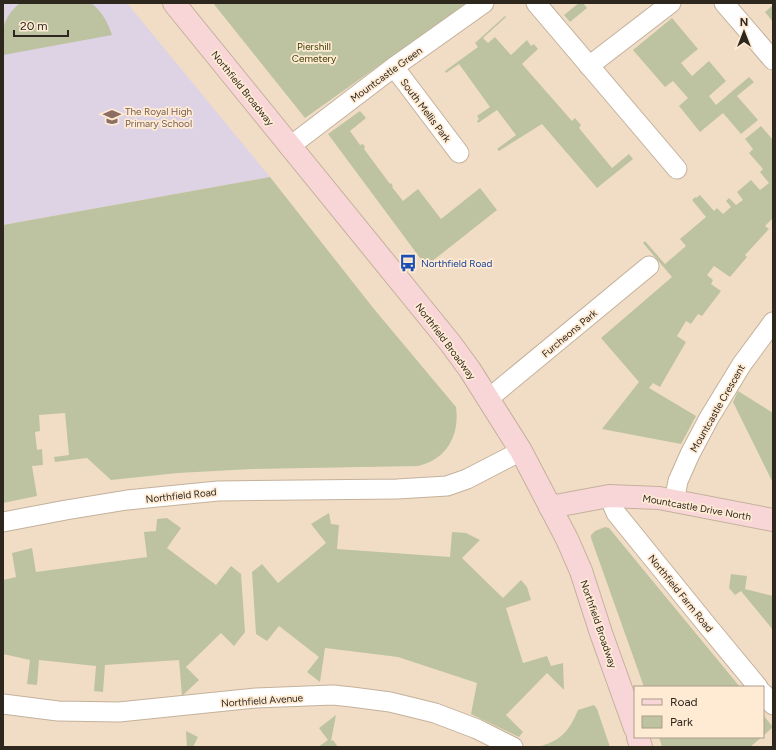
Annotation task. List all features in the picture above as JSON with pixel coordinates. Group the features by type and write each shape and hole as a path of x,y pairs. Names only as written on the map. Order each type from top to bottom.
{"street":[{"name":"Northfield Broadway","path":"174,3 451,344 470,370 521,451 581,571 601,633 634,725"},
{"name":"Mountcastle Green","path":"289,146 394,67 484,3"},
{"path":"536,3 677,169"},
{"path":"589,66 671,3"},
{"path":"724,3 773,60"},
{"name":"South Mellis Park","path":"394,67 459,153"},
{"name":"Furcheons Park","path":"488,399 649,266"},
{"name":"Mountcastle Crescent","path":"674,502 678,482 690,454 709,418 742,364 773,322"},
{"name":"Northfield Road","path":"3,522 128,500 218,491 397,489 447,486 467,479 521,451"},
{"name":"Mountcastle Drive North","path":"550,507 609,496 644,497 773,520"},
{"name":"Northfield Farm Road","path":"609,496 616,513 757,686"},
{"path":"764,694 773,705"},
{"name":"Northfield Avenue","path":"3,704 58,711 119,712 256,698 333,695 390,702 435,713 477,729 513,747"}],"shaded area":[{"name":"The Royal High Primary School","path":"3,3 127,3 270,177 3,225"}],"green space":[{"path":"20,3 91,3 104,18 112,35 3,55 4,26 9,15"},
{"name":"Piershill Cemetery","path":"213,3 467,3 305,118"},
{"path":"579,3 583,3 587,8 570,22 564,15"},
{"path":"773,5 773,22 765,12"},
{"path":"505,16 506,17 483,38 488,43 495,37 511,55 527,40 531,46 534,44 538,49 522,64 572,121 575,118 581,125 579,128 612,168 629,154 633,159 597,188 542,124 499,151 497,149 516,135 497,110 478,123 477,121 479,119 477,116 490,107 459,64 446,73 445,71 478,47 475,43"},
{"path":"672,18 698,49 681,63 692,76 709,61 726,81 709,96 716,105 749,77 754,82 737,96 758,120 741,134 723,113 700,132 679,106 688,98 673,81 665,87 633,50"},
{"path":"360,111 366,118 350,131 360,145 363,144 365,147 364,149 390,184 391,183 393,186 392,187 403,201 418,189 441,219 480,188 497,210 426,266 328,134"},
{"path":"761,126 773,140 773,218 765,226 769,229 745,255 747,257 730,277 714,266 707,275 713,280 711,284 721,291 702,316 698,314 691,324 686,321 677,336 686,342 660,387 653,383 649,388 696,416 681,444 602,429 639,382 601,338 672,277 643,243 645,241 665,264 686,246 680,239 706,217 692,200 695,197 696,198 700,195 714,211 717,208 723,214 731,207 726,201 729,198 736,205 743,200 737,192 751,180 760,190 769,183 760,172 763,169 749,153 753,149 745,139"},
{"path":"270,177 374,309 456,407 456,428 449,445 436,458 428,463 418,466 252,469 178,473 111,480 87,458 55,462 54,457 69,455 65,413 39,415 40,431 35,432 37,450 42,449 43,465 32,466 37,496 3,503 3,225"},
{"path":"738,391 773,413 772,481 733,402"},
{"path":"329,513 331,524 339,525 337,549 450,557 452,532 466,533 480,540 462,558 503,598 521,580 527,587 531,600 506,608 523,663 547,656 551,666 563,663 564,690 547,673 506,715 523,732 519,737 471,714 477,683 398,657 325,648 320,682 307,672 319,657 279,626 267,641 256,634 252,572 262,564 278,583 326,543 311,524"},
{"path":"167,518 181,528 167,548 216,585 231,566 241,574 245,632 234,646 221,633 186,667 199,680 182,696 179,660 105,665 103,692 94,691 96,666 39,660 37,685 27,684 30,660 3,654 3,580 16,577 12,553 32,548 36,572 147,557 144,532 156,531 157,519"},
{"path":"605,527 609,528 739,686 644,686 591,538 591,535 595,531"},
{"path":"731,574 747,576 745,589 773,596 773,630 741,591 735,595 729,588"},
{"path":"594,705 597,709 610,747 538,747 552,742 563,734 575,718 578,710"},
{"path":"336,715 331,741 333,740 338,747 318,747 328,740 319,728"},
{"path":"764,716 773,727 764,735"},
{"path":"186,731 198,737 193,747 187,747"},
{"path":"659,738 761,738 750,747 662,747"}],"place":[{"name":"The Royal High Primary School","path":"112,117"},
{"name":"Northfield Road","path":"408,263"}]}
